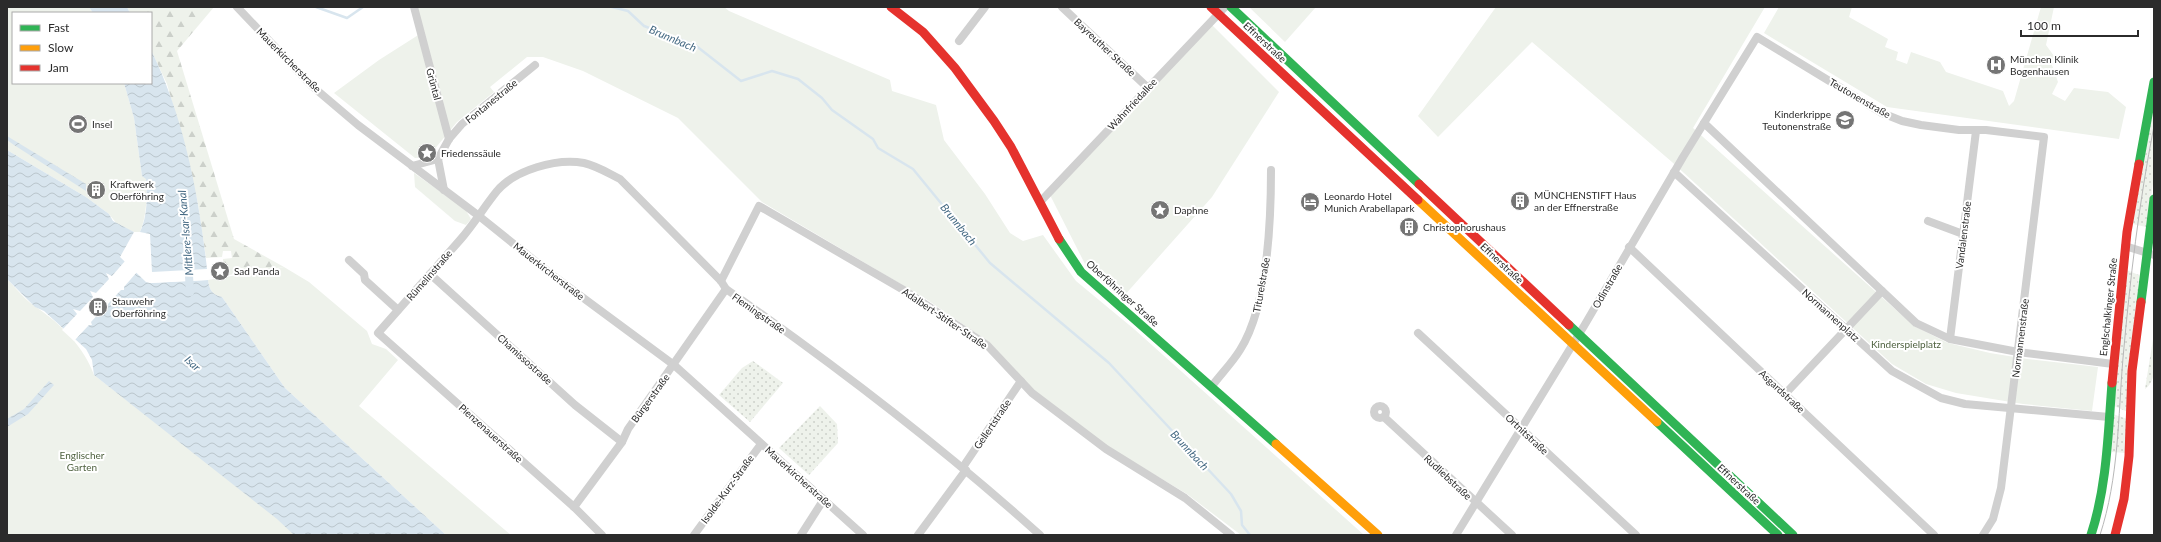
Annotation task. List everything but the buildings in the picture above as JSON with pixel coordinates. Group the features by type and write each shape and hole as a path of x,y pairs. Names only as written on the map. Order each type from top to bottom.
{"main road":[{"name":"Oberföhringer Straße","path":"892,7 923,32 955,68 1011,147 1053,230 1081,272 1212,386 1378,535"},
{"name":"Effnerstraße","path":"1211,7 1778,535"},
{"name":"Effnerstraße","path":"1230,7 1793,535"},
{"name":"Englschalkinger Straße","path":"2091,535 2103,488 2110,418 2113,364 2125,246 2154,82"},
{"path":"2115,535 2124,499 2129,456 2132,370 2152,252 2154,199"}],"street":[{"name":"Mauerkircherstraße","path":"237,7 312,86 358,125 479,216 555,277 674,365 863,535"},
{"name":"Grüntal","path":"414,7 449,139"},
{"path":"959,41 986,7"},
{"name":"Bayreuther Straße","path":"1062,7 1147,87"},
{"name":"Wahnfriedallee","path":"1040,202 1147,87 1225,7"},
{"name":"Odinstraße","path":"1456,535 1573,343 1674,172 1757,37"},
{"name":"Teutonenstraße","path":"1757,37 1882,113 1902,121 1921,125 1976,131 1986,130 2044,137"},
{"name":"Fontanestraße","path":"449,139 462,124 535,65"},
{"path":"1704,123 1916,322 1950,339 2018,352 2113,364"},
{"name":"Vandalenstraße","path":"1950,339 1976,131"},
{"name":"Normannenstraße","path":"1983,535 1992,519 2002,488 2044,137"},
{"path":"444,190 438,159 449,139"},
{"path":"412,166 438,159"},
{"name":"Flemingstraße","path":"479,216 498,191 511,180 528,170 547,165 583,163 604,170 620,179 721,281 726,289 795,338 965,468 1040,535"},
{"name":"Titurelstraße","path":"1212,386 1240,350 1254,320 1266,258 1271,219 1271,170"},
{"name":"Normannenplatz","path":"1674,172 1892,371 1941,398 1965,404 2012,410 2110,418"},
{"name":"Adalbert-Stifter-Straße","path":"721,281 759,206 907,292 987,345 1032,393 1106,449 1185,498 1232,535"},
{"name":"Rümelinstraße","path":"378,333 479,216"},
{"path":"1928,221 1963,234"},
{"path":"2125,246 2152,252"},
{"name":"Asgardstraße","path":"1629,247 1934,535"},
{"path":"349,260 364,274 365,280 398,310"},
{"name":"Chamissostraße","path":"430,274 575,405 622,442"},
{"name":"Bürgerstraße","path":"574,507 622,442 628,429 726,289"},
{"path":"1785,394 1882,291"},
{"name":"Pienzenauerstraße","path":"378,333 574,507 602,535"},
{"name":"Ortnitstraße","path":"1418,333 1636,535"},
{"name":"Gellertstraße","path":"918,535 965,468 1021,381"},
{"name":"Rudliebstraße","path":"1384,417 1475,503 1512,535"},
{"name":"Isolde-Kurz-Straße","path":"694,535 761,444"},
{"path":"801,535 824,499"}],"green space":[{"path":"7,7 89,7 92,12 12,12 12,84 124,84 134,118 142,176 146,178 146,205 140,232 134,232 117,224 109,214 86,197 7,150"},
{"path":"127,7 214,7 177,51 234,239 284,267 229,275 223,271 223,259 232,258 231,251 223,251 222,257 206,258 198,204 184,144 167,84 152,52 152,12 130,12"},
{"path":"417,7 724,7 729,11 890,80 892,91 936,105 944,140 985,194 1010,233 1023,241 1043,235 1076,281 1134,329 1364,535 1241,535 1187,494 1107,446 1035,391 989,342 926,299 762,202 678,118 583,71 543,57 527,57 490,87 494,92 457,122 428,157 415,158 334,93 379,60 423,32"},
{"path":"1249,7 1316,7 1285,42"},
{"name":"Kinderspielplatz","path":"1496,7 1765,7 1693,128 1914,326 1948,343 1990,353 2098,367 2092,411 2023,404 1956,393 1926,384 1892,364 1672,162 1532,42 1438,137 1418,116"},
{"path":"1779,7 1852,7 1849,17 1888,39 1885,47 1898,52 1896,60 1907,64 1911,52 1940,62 1946,72 2003,91 2009,106 2014,101 2041,7 2054,7 2046,45 2054,56 2052,65 2058,82 2052,94 2065,101 2074,88 2108,92 2126,107 2119,139 1887,107 1764,33"},
{"path":"1212,25 1279,92 1212,197 1123,297 1086,266 1050,195"},
{"path":"2154,104 2154,178 2146,227 2133,224"},
{"path":"414,173 465,209 471,219 466,225 455,221 415,187"},
{"path":"284,267 309,282 367,331 372,344 386,349 398,360 359,406 511,535 446,535 285,388 222,297 212,292 209,287 208,280"},
{"path":"2126,270 2139,275 2128,412 2114,406"},
{"name":"Englischer Garten","path":"7,279 28,301 54,321 71,337 84,355 94,375 300,535 7,535"},
{"path":"2154,333 2155,363 2153,378 2145,389"},
{"path":"753,361 783,383 750,422 719,395 742,368"},
{"path":"820,406 837,424 838,443 809,475 779,448"},
{"path":"2113,414 2127,419 2126,453 2112,452"}],"water":[{"path":"89,7 127,7 130,12 92,12"},
{"path":"152,52 173,102 181,129 200,213 207,269 152,272 150,234 140,232 146,212 146,179 142,176 134,118 124,84 152,84"},
{"path":"7,136 86,184 86,191 14,145 7,140"},
{"name":"Isar","path":"7,150 86,197 109,214 113,221 134,232 120,257 146,282 208,280 209,287 212,292 222,297 285,388 446,535 294,535 277,519 94,375 92,360 86,349 44,311 35,307 7,279"},
{"path":"49,381 54,385 28,414 7,427 7,419 24,409"}],"pier":[{"path":"135,231 123,256 147,279 150,281 208,278 208,280 150,283 137,272 124,287 124,290 121,290 108,304 108,307 105,307 91,322 92,325 89,325 74,341 62,330 77,314 73,309 80,311 93,297 90,291 96,293 109,279 106,273 112,276 125,261 121,257"}],"waterway":[{"name":"Brunnbach","path":"316,7 347,18 363,7"},
{"name":"Brunnbach","path":"612,7 628,11 644,26 695,45 741,81 772,71 798,79 822,98 832,110 873,139 878,148 913,169 990,263 1109,363 1231,494 1241,511 1242,525 1250,535"},
{"name":"Mittlere-Isar-Kanal","path":"188,260 190,292"}],"tram line":[{"path":"2100,535 2111,491 2117,447 2123,358 2132,270 2139,212 2154,126"}],"traffic: fast":[{"path":"1231,7 1419,184"},
{"path":"2139,164 2154,82"},
{"path":"2141,302 2154,199"},
{"path":"1059,239 1081,272 1276,444"},
{"path":"1569,325 1793,535"},
{"path":"2091,535 2104,479 2112,383"},
{"path":"1657,422 1778,535"}],"traffic: slow":[{"path":"1418,200 1657,422"},
{"path":"1276,444 1378,535"}],"traffic: jam":[{"path":"891,7 923,32 955,68 994,121 1011,147 1059,239"},
{"path":"1211,7 1418,200"},
{"path":"2112,383 2127,232 2139,164"},
{"path":"1419,184 1569,325"},
{"path":"2115,535 2124,499 2129,456 2132,371 2141,302"}],"place":[{"name":"München Klinik Bogenhausen","path":"1996,65"},
{"name":"Kinderkrippe Teutonenstraße","path":"1845,120"},
{"name":"Insel","path":"78,124"},
{"name":"Friedenssäule","path":"427,153"},
{"name":"Kraftwerk Oberföhring","path":"96,190"},
{"name":"MÜNCHENSTIFT Haus an der Effnerstraße","path":"1520,201"},
{"name":"Leonardo Hotel Munich Arabellapark","path":"1310,202"},
{"name":"Daphne","path":"1160,210"},
{"name":"Christophorushaus","path":"1409,227"},
{"name":"Sad Panda","path":"220,271"},
{"name":"Stauwehr Oberföhring","path":"98,307"}]}
